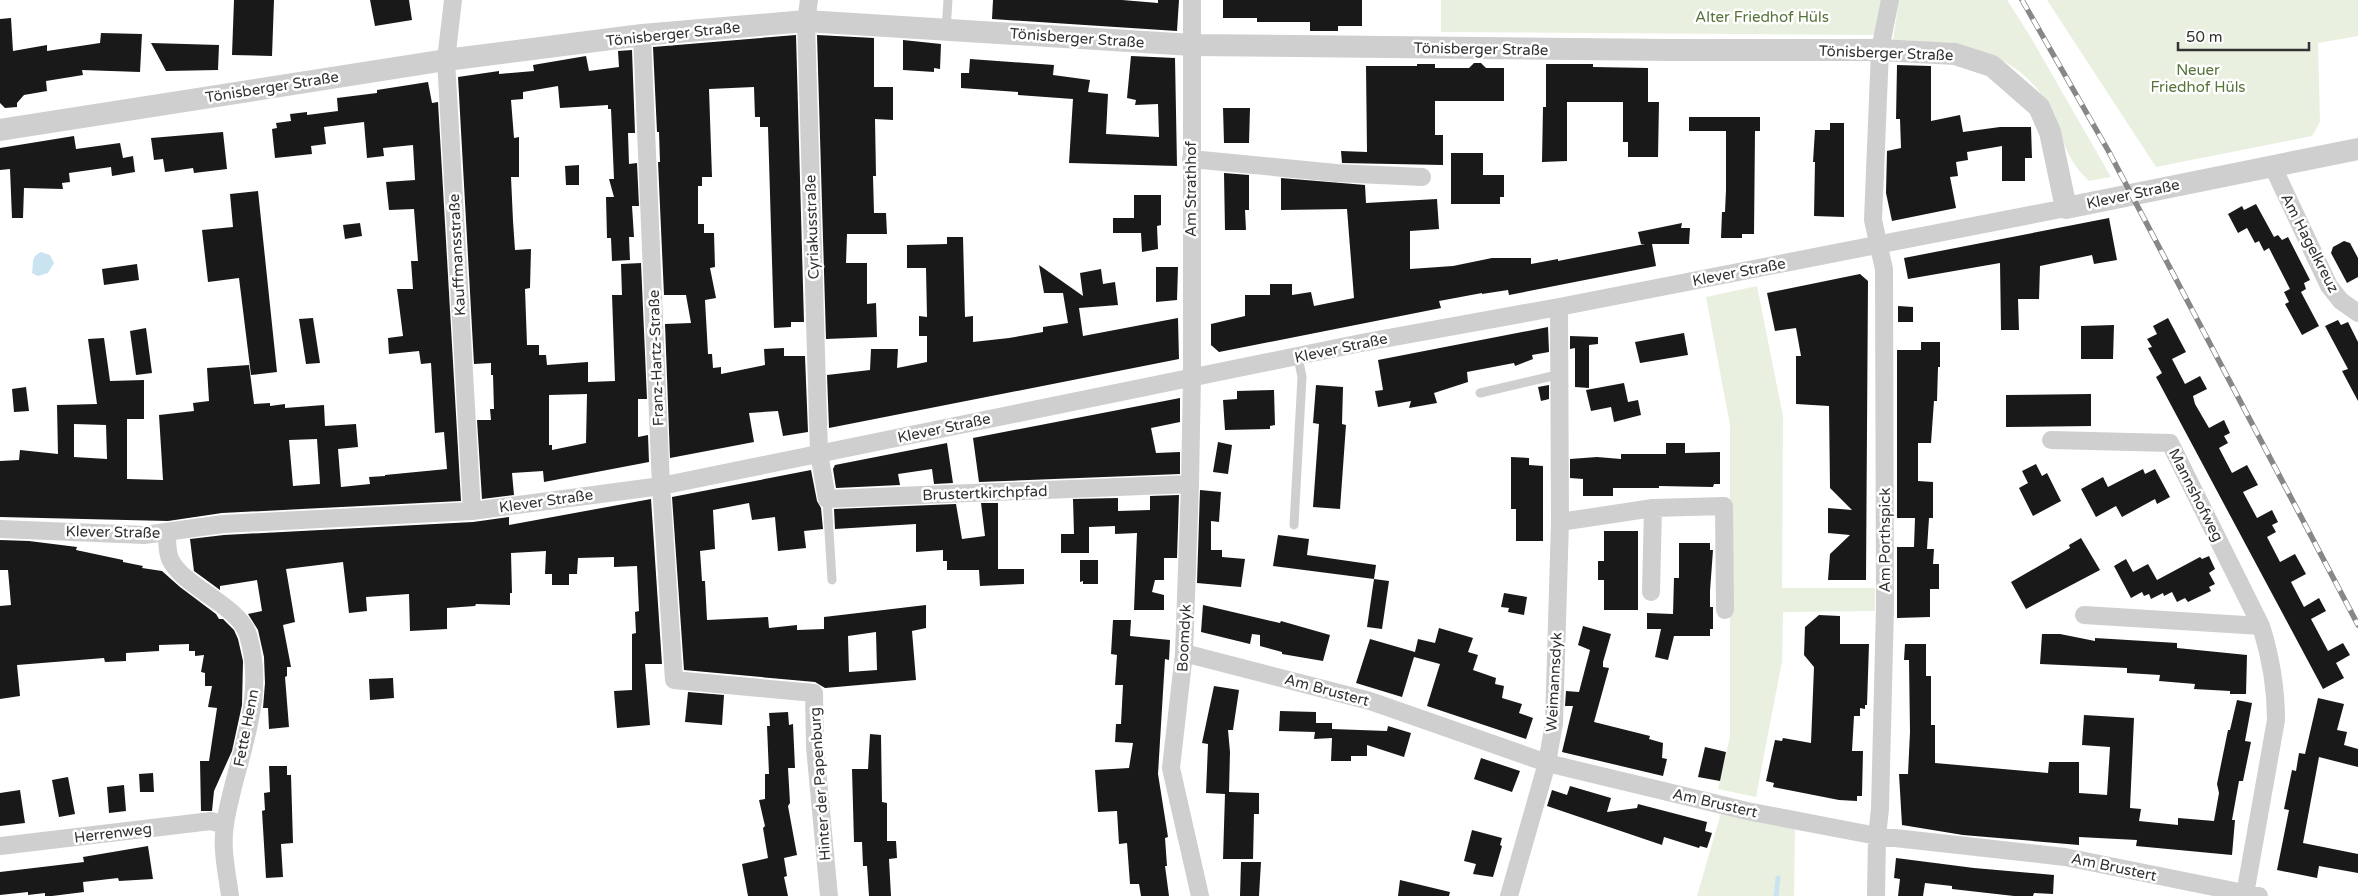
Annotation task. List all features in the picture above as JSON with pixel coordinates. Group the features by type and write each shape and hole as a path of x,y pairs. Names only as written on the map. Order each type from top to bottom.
{"street":[{"name":"Kauffmansstraße","path":"453,0 446,60 472,511"},
{"name":"Am Strathhof","path":"1192,0 1192,377"},
{"path":"1879,244 1874,220 1880,50 1890,0"},
{"name":"Tönisberger Straße","path":"0,130 446,60 642,35 808,10 946,30 1192,45 1672,50 1880,50 1955,54 1992,66 2039,107 2050,132 2066,208"},
{"name":"Cyriakusstraße","path":"808,10 819,454"},
{"name":"Franz-Hartz-Straße","path":"642,35 661,486 674,680"},
{"name":"Klever Straße","path":"0,529 144,535 223,524 472,511 661,486 1361,343 1559,307 2358,149"},
{"path":"1191,159 1336,173 1422,177"},
{"name":"Am Hagelkreuz","path":"2272,166 2329,286 2341,301 2358,313"},
{"name":"Am Porthspick","path":"1876,896 1876,836 1880,809 1885,606 1884,269 1879,244"},
{"name":"Weimannsdyk","path":"1509,896 1547,763 1554,723 1560,522 1561,374 1559,307"},
{"name":"Boomdyk","path":"1192,377 1184,653 1171,768 1200,896"},
{"name":"Mannshofweg","path":"2051,440 2170,443 2261,626 2271,658 2276,691 2276,720 2252,895"},
{"path":"819,454 827,499"},
{"name":"Brustertkirchpfad","path":"827,499 1190,484"},
{"path":"1560,522 1653,508 1724,506 1725,610"},
{"path":"1651,592 1653,508"},
{"name":"Fette Henn","path":"167,533 170,559 240,620 248,633 254,665 256,692 250,725 225,825 224,847 230,896"},
{"path":"2084,614 2261,626"},
{"name":"Am Brustert","path":"1184,653 1370,701 1547,763 1747,811 1876,836 2065,857 2252,895"},
{"name":"Hinter der Papenburg","path":"674,680 814,693 815,747 829,896"},
{"name":"Herrenweg","path":"0,846 211,821 225,825"}],"lane":[{"path":"946,30 948,0"},
{"path":"1294,525 1302,377 1298,357"},
{"path":"1480,393 1561,374"},
{"path":"827,499 832,580"}],"green space":[{"name":"Alter Friedhof Hüls","path":"1441,0 1884,0 1879,35 1441,32"},
{"path":"1899,0 2007,0 2030,36 2111,177 2089,181 2082,174 2064,145 2044,98 2030,81 2014,67 1996,57 1976,50 1935,43 1893,40"},
{"name":"Neuer Friedhof Hüls","path":"2047,0 2358,0 2358,36 2318,43 2320,122 2312,136 2156,167"},
{"path":"1757,286 1783,416 1782,588 1875,588 1875,611 1783,612 1782,661 1756,797 1718,789 1730,737 1730,425 1706,297"},
{"path":"1721,813 1795,829 1794,896 1697,896"}],"water":[{"path":"41,252 50,255 54,263 48,273 38,276 32,273 33,261 35,256"}],"building":[{"path":"234,0 274,0 272,56 232,55"},
{"path":"370,0 409,0 412,20 375,26"},
{"path":"993,0 1122,0 1158,3 1158,0 1179,0 1177,31 992,19"},
{"path":"1223,0 1362,0 1362,26 1338,26 1338,31 1310,31 1310,22 1257,22 1257,18 1223,18"},
{"path":"11,18 13,51 47,45 47,51 100,43 101,33 142,34 140,72 82,70 83,75 46,81 47,91 24,95 17,103 17,107 5,108 0,103 0,19"},
{"path":"796,35 804,322 791,322 791,327 774,328 768,127 760,127 760,117 755,117 754,87 709,89 712,177 702,177 702,186 698,186 698,224 704,224 704,233 714,233 715,267 710,268 716,298 705,300 708,354 712,354 713,368 721,367 721,374 765,365 764,349 784,348 784,356 805,356 808,432 783,436 778,411 749,413 754,442 670,458 665,324 691,323 686,295 664,295 658,162 660,162 659,132 657,132 653,47"},
{"path":"817,35 874,38 874,87 893,87 893,120 875,119 876,176 873,176 874,213 886,213 887,234 847,234 846,263 867,263 867,304 876,303 877,337 826,339"},
{"path":"903,40 941,44 940,69 934,68 934,72 903,70"},
{"path":"151,43 219,45 218,70 166,71"},
{"path":"632,50 635,133 628,133 629,164 637,163 639,206 632,206 634,237 629,237 630,260 612,261 611,238 607,238 606,197 614,197 609,179 614,179 611,109 608,109 608,105 560,108 558,86 523,92 523,99 511,100 514,138 519,137 519,177 511,177 515,250 531,249 530,288 525,289 527,345 539,345 539,355 546,355 547,365 588,362 588,382 615,381 612,295 622,295 621,264 641,263 647,399 638,399 638,437 648,435 649,462 544,482 543,471 512,473 514,495 482,499 477,420 491,420 490,409 494,409 493,375 491,375 491,363 474,364 458,77 499,71 499,74 534,71 533,65 586,56 589,71 619,67 618,51","holes":["587,394 586,443 552,450 552,445 549,445 549,395"]},
{"path":"1131,56 1175,58 1177,166 1069,163 1073,99 1018,95 1018,92 961,88 961,73 969,73 970,59 1054,65 1053,75 1090,80 1088,92 1108,94 1106,134 1159,137 1158,104 1135,105 1136,100 1127,98"},
{"path":"1474,63 1481,63 1486,68 1504,68 1504,101 1435,101 1435,135 1443,135 1443,165 1342,163 1341,151 1367,152 1366,66 1435,64 1435,68 1469,68"},
{"path":"1546,64 1593,64 1593,67 1648,68 1648,102 1659,102 1658,157 1628,157 1628,142 1623,142 1623,102 1567,102 1567,161 1542,162 1543,107 1546,107"},
{"path":"1897,65 1931,66 1931,121 1960,115 1963,132 2000,127 2031,127 2032,158 2025,158 2025,181 2002,181 2002,146 1967,152 1968,160 1956,162 1958,176 1950,177 1956,208 1892,221 1886,193 1887,151 1901,148 1900,119 1896,119"},
{"path":"428,82 432,103 438,102 461,501 222,513 168,521 0,517 0,461 19,460 20,450 58,454 57,405 97,404 88,339 104,338 110,381 144,380 144,419 127,419 127,479 163,480 159,415 194,411 193,403 209,401 207,368 249,365 254,404 270,403 270,406 285,404 285,408 324,405 325,426 356,424 358,447 338,449 341,487 370,484 369,477 447,469 444,432 435,433 431,363 421,364 419,351 389,354 388,338 403,336 397,289 413,289 411,261 418,261 414,209 389,210 386,182 415,180 413,145 383,148 384,156 367,158 364,122 324,127 326,144 311,146 312,154 275,158 272,129 277,128 276,123 291,121 290,114 307,112 307,115 338,111 337,98 377,93 377,90","holes":["74,424 106,425 107,459 74,457","317,439 320,484 293,486 289,440"]},
{"path":"1223,108 1250,108 1249,143 1224,143"},
{"path":"1689,117 1760,117 1760,131 1755,131 1754,234 1742,234 1742,238 1721,238 1722,212 1725,212 1726,131 1689,131"},
{"path":"1830,123 1844,123 1844,217 1814,216 1815,162 1813,162 1815,130 1830,130"},
{"path":"223,132 227,169 194,173 193,168 165,172 163,159 154,160 151,138"},
{"path":"74,136 76,149 120,143 123,158 133,156 135,172 112,176 111,167 69,173 70,182 62,183 63,189 24,188 23,218 12,218 10,169 0,170 0,148"},
{"path":"1451,153 1483,153 1483,175 1504,175 1504,197 1500,197 1500,204 1451,204"},
{"path":"579,165 579,185 566,185 565,166"},
{"path":"1224,173 1249,175 1249,210 1245,210 1246,230 1225,230"},
{"path":"1281,178 1365,185 1366,203 1437,199 1439,229 1410,231 1410,269 1453,266 1492,258 1531,258 1531,264 1558,259 1558,261 1645,244 1641,244 1638,232 1682,223 1681,228 1690,228 1689,244 1652,244 1656,266 1509,295 1508,290 1439,301 1441,308 1219,352 1211,345 1211,324 1245,316 1245,295 1270,295 1270,284 1292,284 1292,295 1311,292 1314,306 1354,298 1347,209 1281,210"},
{"path":"258,191 277,372 251,375 239,278 208,282 202,230 233,227 230,194"},
{"path":"1134,195 1161,195 1161,225 1157,226 1158,249 1142,252 1141,233 1113,233 1113,218 1134,218"},
{"path":"2256,204 2274,237 2278,235 2282,240 2288,237 2310,280 2304,283 2306,289 2301,292 2319,326 2302,335 2285,304 2289,302 2284,292 2290,289 2269,248 2264,251 2259,241 2255,243 2247,228 2238,233 2228,214 2242,206 2244,210"},
{"path":"2109,218 2117,260 2094,264 2092,255 2040,266 2039,299 2018,299 2019,330 2001,330 2000,263 1908,279 1904,258"},
{"path":"360,223 362,236 345,239 343,225"},
{"path":"947,237 963,237 965,317 973,316 973,342 1043,332 1043,327 1068,323 1063,293 1044,293 1039,265 1083,296 1080,273 1101,269 1103,284 1115,282 1118,305 1079,308 1083,336 1178,318 1179,359 829,428 827,375 870,370 871,349 898,349 897,368 927,362 927,336 919,336 919,316 927,317 926,268 907,268 907,245 947,244"},
{"path":"2344,241 2350,243 2358,258 2358,277 2347,283 2331,253 2333,247"},
{"path":"137,264 139,280 104,285 102,269"},
{"path":"1156,267 1178,267 1177,300 1156,302"},
{"path":"1860,274 1868,281 1866,580 1828,580 1830,554 1850,535 1828,533 1828,508 1852,510 1830,488 1829,406 1796,404 1796,356 1801,356 1796,328 1775,331 1767,293"},
{"path":"1898,306 1913,307 1913,322 1898,322"},
{"path":"313,318 320,363 306,364 299,319"},
{"path":"2168,318 2186,352 2172,359 2185,384 2200,376 2207,389 2193,396 2195,404 2209,428 2224,420 2230,433 2224,436 2228,443 2219,448 2232,473 2247,465 2258,485 2243,492 2257,518 2272,510 2278,522 2272,525 2276,532 2267,537 2280,562 2295,554 2306,574 2291,582 2304,607 2319,598 2326,611 2311,619 2328,651 2343,643 2350,655 2336,663 2344,678 2323,689 2156,377 2162,373 2148,348 2152,347 2147,339 2157,334 2153,326"},
{"path":"2338,320 2341,325 2348,322 2358,342 2358,401 2342,371 2348,369 2325,326"},
{"path":"2114,325 2113,359 2081,359 2081,326"},
{"path":"1548,327 1549,352 1532,355 1533,359 1515,366 1514,363 1467,372 1468,382 1434,393 1437,403 1409,408 1411,401 1378,407 1375,391 1383,390 1378,360"},
{"path":"146,328 152,373 136,375 130,331"},
{"path":"1684,333 1688,355 1640,363 1635,342"},
{"path":"1570,336 1598,337 1598,344 1589,345 1589,388 1575,387 1575,348 1570,349"},
{"path":"1921,342 1940,342 1937,401 1934,401 1931,443 1918,443 1918,481 1933,482 1933,518 1929,518 1927,549 1934,549 1933,564 1939,564 1939,589 1930,589 1930,617 1897,618 1897,547 1914,547 1915,518 1897,518 1897,350 1921,350"},
{"path":"1624,383 1628,402 1638,400 1641,415 1614,422 1611,407 1591,411 1586,390"},
{"path":"1316,385 1343,387 1342,424 1346,425 1340,509 1313,507 1319,424 1313,423"},
{"path":"1549,385 1549,399 1541,401 1538,387"},
{"path":"26,387 29,411 14,412 12,389"},
{"path":"1274,390 1275,425 1270,426 1270,429 1225,430 1223,400 1237,399 1237,391"},
{"path":"2091,394 2091,426 2006,427 2006,395"},
{"path":"1180,398 1180,422 1151,428 1156,453 1180,452 1180,474 979,482 973,438"},
{"path":"1218,442 1232,445 1228,474 1213,472"},
{"path":"947,443 953,483 934,484 932,469 898,474 900,485 836,488 833,469 835,465"},
{"path":"1666,443 1685,443 1685,453 1720,452 1720,484 1714,484 1713,487 1659,486 1659,488 1613,488 1613,496 1583,496 1583,479 1570,478 1570,459 1597,457 1621,459 1621,454 1666,454"},
{"path":"1511,457 1529,458 1529,465 1543,466 1543,541 1516,541 1516,509 1511,509"},
{"path":"2036,464 2042,476 2047,473 2061,501 2033,516 2019,488 2028,483 2022,471"},
{"path":"2143,469 2145,474 2155,469 2170,497 2157,504 2155,499 2122,517 2116,506 2096,517 2081,489 2103,477 2108,487"},
{"path":"811,470 817,501 821,508 823,529 804,531 806,548 778,551 775,517 752,520 749,503 713,510 715,549 700,551 702,581 705,581 707,620 768,617 769,628 797,625 797,630 824,629 824,617 926,605 926,628 912,631 916,680 825,688 815,682 684,670 672,497","holes":["876,632 877,670 849,672 848,636"]},
{"path":"1200,490 1221,492 1219,522 1211,521 1211,550 1222,550 1222,557 1245,559 1241,587 1197,583"},
{"path":"1179,495 1177,558 1164,558 1164,580 1155,580 1152,592 1164,595 1164,610 1134,610 1137,533 1115,534 1115,526 1089,527 1089,553 1061,553 1061,534 1074,534 1073,499 1118,498 1118,511 1150,510 1150,496"},
{"path":"651,499 662,664 645,664 650,725 617,728 614,691 632,690 632,634 636,633 635,612 639,611 637,566 614,567 614,557 578,558 577,574 569,574 569,585 552,585 552,574 545,574 546,551 511,553 512,593 510,593 510,605 476,604 475,606 447,608 447,629 410,631 409,594 366,597 367,611 349,613 343,562 286,569 295,622 283,625 291,667 287,667 287,676 285,677 289,727 269,729 268,708 263,708 265,683 264,657 258,630 248,614 262,611 257,580 220,586 220,590 194,571 190,539 224,535 473,522 509,517 509,525"},
{"path":"981,503 998,503 998,569 1024,569 1024,584 980,586 979,570 947,570 947,561 943,561 943,550 916,552 916,524 835,529 834,509 956,504 962,539 985,536"},
{"path":"1604,531 1638,531 1638,610 1604,610 1604,580 1598,580 1598,561 1604,561"},
{"path":"1278,535 1309,539 1307,555 1376,565 1374,579 1273,566"},
{"path":"2081,538 2100,570 2026,609 2011,582 2070,548 2069,545"},
{"path":"0,540 29,541 77,547 76,550 123,560 123,562 143,566 142,568 162,571 216,614 219,619 223,619 234,630 243,661 242,705 232,751 214,791 212,811 201,811 200,761 209,761 217,708 208,707 212,686 205,686 205,673 201,672 204,655 195,656 195,651 189,651 189,644 159,645 159,651 126,653 126,661 105,662 104,658 17,665 20,696 0,699 0,606 11,605 8,570 0,570"},
{"path":"1679,543 1710,543 1710,550 1713,550 1710,607 1713,607 1713,629 1710,629 1710,636 1674,636 1668,660 1655,657 1661,629 1647,629 1647,613 1673,614 1674,578 1679,578"},
{"path":"2209,556 2215,569 2209,573 2215,584 2209,587 2211,591 2188,602 2185,598 2177,602 2172,592 2164,596 2163,593 2151,599 2149,594 2144,596 2142,592 2131,598 2114,566 2126,559 2133,572 2148,564 2157,580 2200,557 2202,559"},
{"path":"1080,560 1098,560 1098,584 1083,584 1083,581 1080,582"},
{"path":"1374,579 1389,581 1382,629 1367,627"},
{"path":"1504,593 1527,597 1524,615 1508,612 1509,608 1501,607"},
{"path":"1203,605 1280,623 1281,621 1330,635 1323,661 1282,654 1282,652 1260,646 1260,635 1252,634 1250,644 1201,632"},
{"path":"1819,615 1840,616 1840,644 1869,644 1867,705 1865,705 1865,709 1860,708 1860,716 1854,716 1852,751 1863,751 1862,796 1857,796 1857,801 1839,800 1773,787 1774,783 1766,781 1775,740 1782,741 1783,738 1811,743 1814,667 1804,655 1805,627"},
{"path":"1113,620 1131,620 1130,636 1170,640 1169,660 1165,659 1158,774 1168,837 1165,838 1167,866 1165,866 1169,896 1141,896 1139,884 1130,884 1127,843 1119,844 1117,811 1098,812 1095,770 1129,768 1133,743 1115,742 1116,724 1121,724 1123,685 1115,685 1117,655 1111,654"},
{"path":"1583,626 1611,634 1603,662 1603,667 1609,668 1594,722 1650,736 1649,739 1663,743 1662,758 1667,759 1663,776 1562,752 1573,706 1565,706 1566,691 1579,692 1590,650 1578,645"},
{"path":"1439,628 1473,638 1468,652 1478,655 1473,670 1496,678 1495,684 1504,686 1502,698 1522,704 1519,713 1533,718 1526,739 1427,706 1440,664 1414,657 1402,697 1356,683 1370,639 1415,652 1418,639 1435,643"},
{"path":"2042,634 2060,634 2095,641 2095,638 2177,643 2177,648 2247,655 2246,694 2230,694 2230,691 2194,689 2195,684 2159,681 2160,675 2127,673 2127,668 2040,664"},
{"path":"1905,644 1926,644 1926,676 1931,676 1931,725 1935,725 1935,763 2048,773 2049,762 2079,762 2079,793 2107,795 2110,747 2082,745 2084,715 2134,718 2130,808 2141,809 2139,821 2178,825 2178,818 2214,821 2219,793 2217,784 2228,730 2230,730 2237,700 2252,703 2245,741 2251,742 2243,781 2239,781 2232,820 2235,820 2232,855 2136,846 2137,840 2079,837 2079,845 1963,835 1902,825 1899,774 1908,774 1910,732 1909,660 1904,660"},
{"path":"393,678 394,698 370,700 369,679"},
{"path":"1214,686 1239,690 1233,730 1228,730 1230,752 1229,792 1259,793 1259,814 1254,814 1253,859 1223,859 1225,794 1206,793 1208,744 1202,743"},
{"path":"688,692 724,695 722,725 685,722"},
{"path":"2318,698 2344,704 2337,730 2347,732 2344,745 2358,749 2358,767 2319,757 2303,843 2358,854 2358,873 2319,866 2317,878 2277,870 2289,810 2284,809 2292,770 2296,771 2299,753 2305,754"},
{"path":"1280,711 1316,712 1316,723 1332,723 1332,729 1387,731 1388,726 1411,733 1404,757 1367,745 1367,756 1351,756 1351,761 1331,761 1332,738 1314,739 1315,732 1279,731"},
{"path":"788,712 789,725 793,724 795,768 788,768 790,803 788,806 797,855 784,858 787,876 784,877 788,896 748,896 742,864 768,858 763,828 765,826 759,800 765,799 765,774 769,774 767,726 770,726 769,713"},
{"path":"870,734 881,735 882,802 887,803 887,841 896,841 897,858 889,859 891,896 869,896 867,866 863,866 862,842 854,842 852,769 868,769"},
{"path":"1705,747 1726,752 1720,781 1698,777"},
{"path":"1481,758 1520,771 1512,792 1474,779"},
{"path":"269,766 287,766 287,775 291,775 293,843 281,844 283,877 266,878 262,811 265,810 264,793 270,792"},
{"path":"153,773 154,792 140,792 139,774"},
{"path":"68,777 75,814 59,817 52,780"},
{"path":"124,785 126,811 109,813 107,787"},
{"path":"1570,786 1611,798 1607,812 1637,808 1638,804 1707,822 1705,831 1712,833 1707,848 1700,846 1699,848 1664,837 1662,845 1547,806 1552,790 1567,795"},
{"path":"20,790 25,823 0,826 0,793"},
{"path":"1472,830 1502,838 1500,845 1502,846 1493,877 1473,874 1476,864 1464,861"},
{"path":"148,846 153,879 119,881 118,878 83,882 84,892 52,896 45,896 45,893 28,895 28,892 0,895 0,872 84,862 83,857"},
{"path":"1896,858 1974,868 2054,875 2053,894 2034,893 2033,896 2014,896 1952,889 1952,886 1925,883 1923,896 1898,896 1900,879 1894,878"},
{"path":"1241,862 1261,862 1259,896 1240,896"},
{"path":"1400,880 1450,892 1449,896 1398,896"}],"waterway":[{"path":"1776,896 1778,878"}],"railway":[{"path":"2022,0 2109,152 2358,625"}]}
